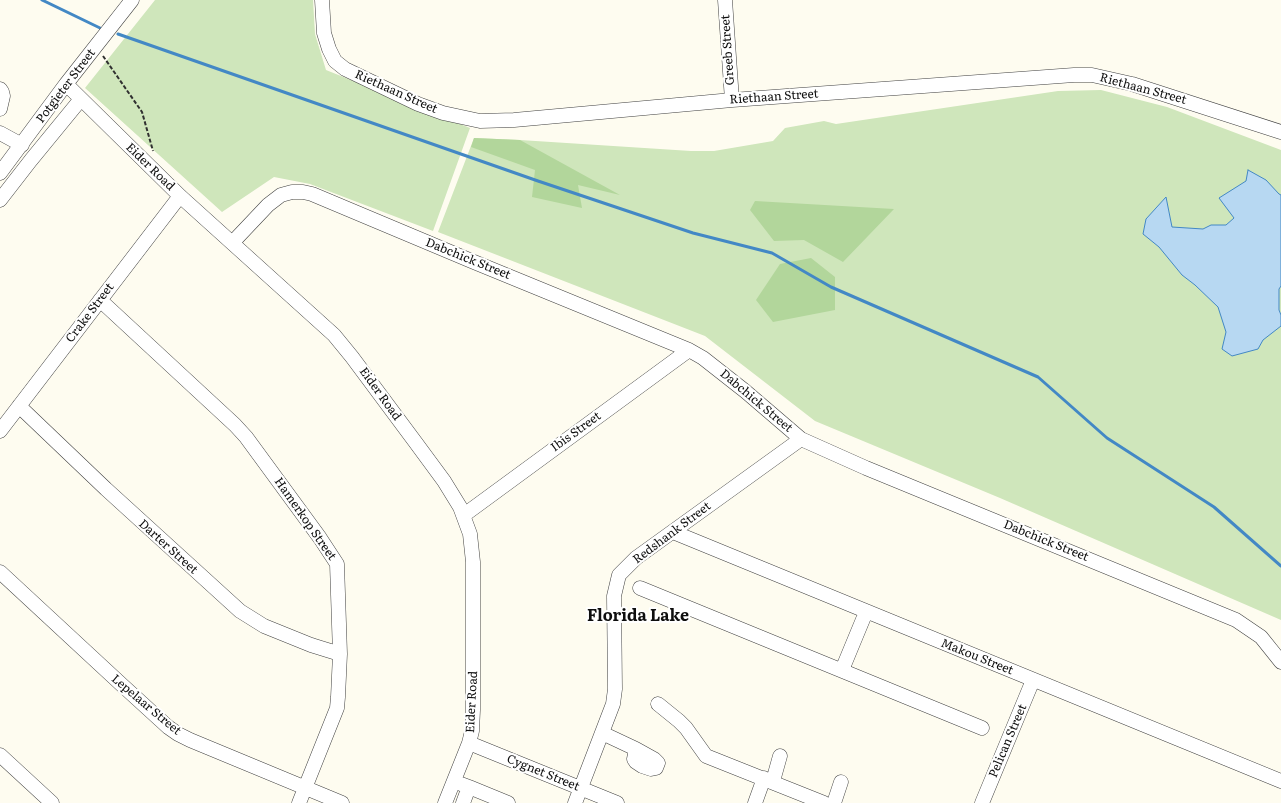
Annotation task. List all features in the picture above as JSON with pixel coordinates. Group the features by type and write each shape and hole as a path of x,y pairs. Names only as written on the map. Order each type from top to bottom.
{"street":[{"name":"Potgieter Street","path":"0,173 66,84 132,0"},
{"name":"Riethaan Street","path":"322,0 324,33 329,49 335,61 345,69 418,104 443,113 480,121 514,120 732,100 1074,75 1092,76 1132,84 1281,132"},
{"name":"Greeb Street","path":"725,0 732,100"},
{"name":"Eider Road","path":"66,84 180,196 233,242 340,342 444,481 460,506 470,534 472,546 474,594 472,731 469,743 445,803"},
{"path":"0,89 3,96 0,109"},
{"name":"Potgieter Street","path":"0,200 81,99"},
{"path":"0,133 22,145"},
{"name":"Dabchick Street","path":"233,242 268,205 281,196 292,192 312,194 466,260 689,350 703,358 745,391 801,439 860,466 1236,620 1261,637 1281,662"},
{"name":"Crake Street","path":"0,431 180,196"},
{"name":"Hamerkop Street","path":"100,300 235,425 246,437 332,556 338,568 340,654 338,697 336,708 298,803"},
{"name":"Ibis Street","path":"464,515 689,350"},
{"name":"Darter Street","path":"19,406 117,500 240,610 264,626 310,645 340,654"},
{"name":"Redshank Street","path":"575,803 613,704 614,596 616,584 620,576 636,558 801,439"},
{"name":"Makou Street","path":"672,532 1033,680 1280,776"},
{"name":"Lepelaar Street","path":"0,572 168,727 190,740 342,803"},
{"path":"640,588 982,728"},
{"path":"842,670 866,612"},
{"name":"Pelican Street","path":"982,803 1033,680"},
{"path":"658,704 686,728 706,756 768,780 794,797 824,803"},
{"path":"602,733 636,749"},
{"name":"Cygnet Street","path":"469,743 617,803"},
{"path":"0,755 52,803"},
{"path":"755,803 780,756"},
{"path":"454,781 508,803"},
{"path":"834,803 841,782"},
{"path":"463,803 469,787"}],"path":[{"path":"96,46 142,112 154,154"}],"green space":[{"path":"155,0 313,0 315,34 326,70 470,128 433,231 310,184 274,177 222,212 85,88"},
{"path":"1101,90 1167,107 1281,150 1281,620 1000,498 815,421 705,336 438,232 474,138 691,151 714,151 773,141 785,128 824,121 836,124 1058,91"},
{"path":"474,138 520,140 620,195 578,185 582,208 532,197 535,170 471,147"},
{"path":"755,201 894,209 843,262 804,240 774,241 750,210"},
{"path":"811,258 835,277 835,310 773,322 756,300 780,264"}],"water":[{"path":"1248,170 1266,180 1281,195 1281,286 1279,289 1279,310 1281,315 1281,326 1263,340 1258,349 1232,356 1222,349 1226,332 1218,307 1182,275 1159,247 1143,234 1146,219 1166,197 1172,227 1203,229 1211,225 1226,225 1234,218 1219,198 1246,181"}],"waterway":[{"path":"42,0 100,28"},
{"path":"118,34 538,181 693,233 772,253 831,287 1038,377 1107,438 1214,507 1281,566"}],"district":[{"name":"Florida Lake","path":"638,616"}]}
